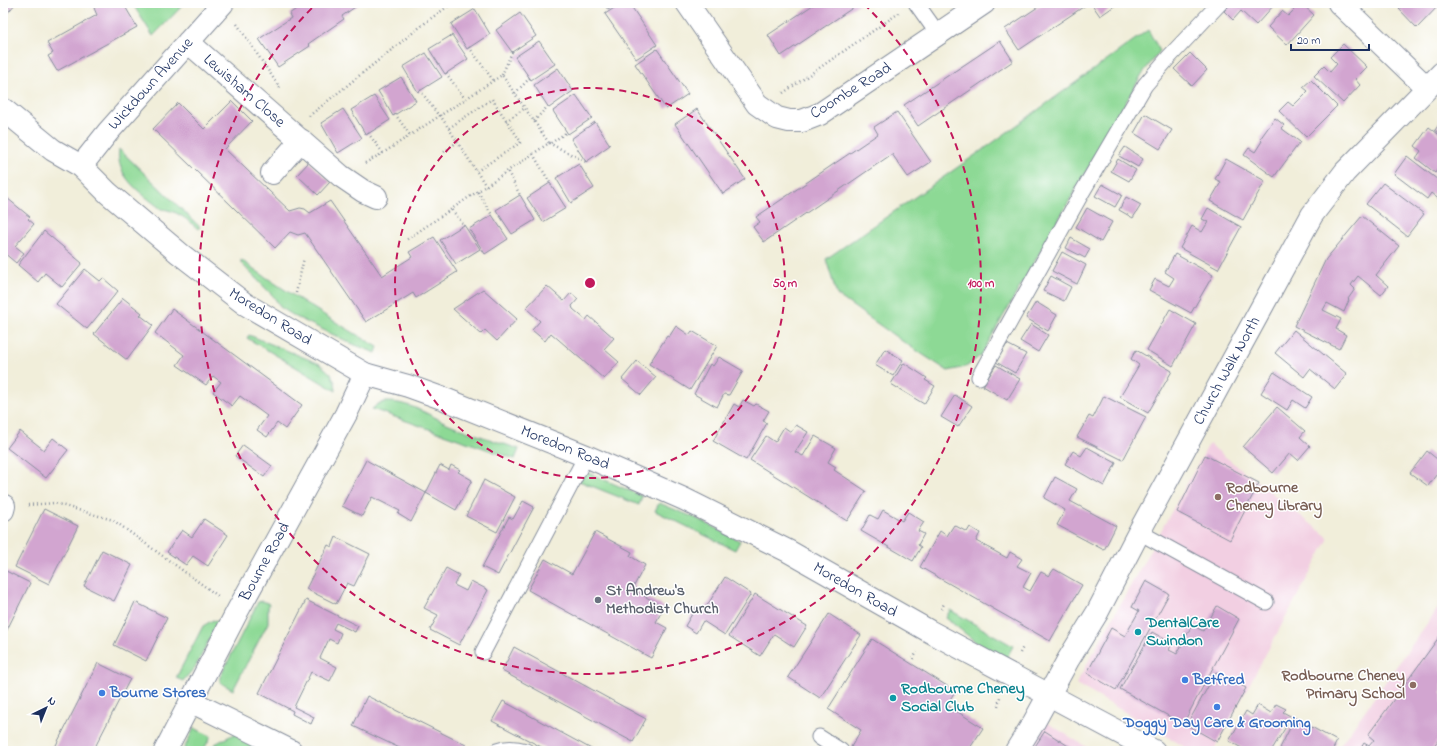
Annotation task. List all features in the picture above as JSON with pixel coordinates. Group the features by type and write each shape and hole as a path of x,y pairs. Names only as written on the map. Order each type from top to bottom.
{"street":[{"name":"Wickdown Avenue","path":"81,166 108,132 223,3"},
{"name":"Coombe Road","path":"687,3 757,104 777,118 790,121 802,121 816,116 830,108 984,3"},
{"path":"1339,3 1434,81"},
{"name":"Lewisham Close","path":"188,42 341,176 362,191 376,196"},
{"name":"Church Walk North","path":"1016,751 1068,660 1097,613 1139,532 1312,215 1345,172 1434,81"},
{"name":"Moredon Road","path":"3,109 53,150 81,166 108,193 179,253 245,304 365,374 408,386 447,400 586,456 684,499 788,551 877,602 1154,751"},
{"path":"272,173 295,136"},
{"name":"Bourne Road","path":"166,751 190,701 238,610 346,414 365,374"},
{"path":"190,701 291,751"}],"lane":[{"path":"916,3 938,34"},
{"path":"979,377 1145,85 1220,3"},
{"path":"483,652 586,456"},
{"path":"1139,532 1266,602"},
{"path":"819,737 841,751"},
{"path":"497,751 504,748 513,748 526,751"}],"path":[{"path":"223,3 281,89"},
{"path":"295,136 430,19 453,3"},
{"path":"761,108 902,12"},
{"path":"469,47 493,80"},
{"path":"341,176 383,153 502,75 512,52"},
{"path":"446,73 465,99"},
{"path":"502,75 550,143 586,162"},
{"path":"515,93 530,78"},
{"path":"420,90 449,128 486,186"},
{"path":"449,128 492,99 521,142 477,171"},
{"path":"534,121 548,106"},
{"path":"506,120 525,108"},
{"path":"395,114 410,135"},
{"path":"406,240 567,132"},
{"path":"368,133 383,153"},
{"path":"444,152 457,142"},
{"path":"533,154 550,183"},
{"path":"508,172 520,195"},
{"path":"478,192 492,214"},
{"path":"452,210 464,225"},
{"path":"296,293 304,258"},
{"path":"3,507 54,503 113,520 238,610"}],"shaded area":[{"path":"1209,444 1329,538 1213,751 1192,751 1076,684"},
{"name":"Rodbourne Cheney Primary School","path":"1442,603 1442,751 1336,751 1431,618"},
{"path":"1046,722 1093,751 1026,751"}],"green space":[{"path":"132,3 185,3 153,36"},
{"path":"1148,30 1160,51 1142,74 981,355 966,367 948,371 902,341 837,295 826,259 991,144"},
{"path":"119,149 200,227 198,229 172,211 161,209 131,184 121,168"},
{"path":"241,260 308,305 378,347 376,353 355,345 296,317 280,307 274,297 241,263"},
{"path":"249,335 320,364 331,374 335,383 336,391 247,338"},
{"path":"394,402 410,406 458,428 519,449 515,459 372,409 378,404"},
{"path":"584,471 642,496 639,505 579,481"},
{"path":"659,503 698,519 740,541 735,550 655,511"},
{"path":"263,601 269,604 268,623 233,690 221,683 220,677 258,602"},
{"path":"950,610 1013,646 1005,661 987,651 946,618"},
{"path":"213,620 218,622 196,666 183,681 176,678 203,626"},
{"path":"194,728 211,736 203,751 183,751"},
{"path":"236,733 272,751 212,751 215,744"}],"building":[{"path":"3,3 16,3 4,17 3,16"},
{"path":"103,3 123,3 137,27 57,71 48,56 53,53 47,43 97,15 94,8"},
{"path":"305,3 361,3 342,16 344,19 308,44 310,46 278,67 259,39 291,18 289,14"},
{"path":"604,3 618,3 608,10"},
{"path":"622,3 629,3 657,45 636,59 605,14"},
{"path":"816,3 860,3 781,56 768,35"},
{"path":"1044,3 1089,3 1019,50 1005,29"},
{"path":"1091,3 1119,3 1100,16"},
{"path":"1228,3 1275,4 1256,25 1241,11 1233,20 1224,11 1230,5"},
{"path":"1290,3 1301,3 1314,15 1287,45 1268,27 1282,11 1288,16 1294,10 1288,5"},
{"path":"1405,3 1441,3 1417,28 1399,9"},
{"path":"475,9 490,34 467,49 451,24"},
{"path":"520,13 536,36 512,52 496,30"},
{"path":"452,35 468,59 445,74 429,49"},
{"path":"539,41 555,64 531,80 515,57"},
{"path":"1000,41 1013,61 918,126 904,105"},
{"path":"1343,44 1367,67 1355,79 1360,85 1343,103 1314,76 1324,66 1330,72 1337,64 1330,57"},
{"path":"657,49 688,94 666,109 635,64"},
{"path":"426,53 442,77 418,92 403,67"},
{"path":"1190,53 1207,70 1192,86 1174,69"},
{"path":"558,68 573,91 549,108 534,85"},
{"path":"401,77 416,101 393,116 378,91"},
{"path":"1311,80 1337,106 1306,137 1279,111 1288,102 1293,106 1308,91 1303,87"},
{"path":"576,95 592,118 568,134 553,111"},
{"path":"374,96 390,120 366,135 351,110"},
{"path":"232,101 252,121 225,149 290,211 300,208 305,209 310,213 330,201 382,276 412,257 409,252 434,237 457,272 416,298 413,293 366,322 305,233 298,235 290,232 275,248 153,129 178,103 204,129"},
{"path":"343,109 362,138 338,153 321,123"},
{"path":"697,109 745,179 723,194 675,124"},
{"path":"897,112 931,162 908,177 892,154 764,242 753,227 760,222 756,217 878,134 874,127"},
{"path":"1145,114 1172,130 1160,149 1134,133"},
{"path":"1275,118 1284,125 1281,128 1300,142 1274,177 1244,155 1249,148 1255,152 1262,141 1260,139"},
{"path":"1442,120 1442,135 1435,130"},
{"path":"595,122 610,145 586,162 571,139"},
{"path":"1429,127 1442,137 1442,165 1441,164 1435,173 1416,158 1421,151 1415,146"},
{"path":"1125,147 1143,159 1138,167 1119,156"},
{"path":"1407,156 1442,183 1441,201 1431,193 1427,199 1394,174"},
{"path":"1118,159 1136,170 1129,181 1111,171"},
{"path":"1226,159 1265,181 1243,220 1210,201 1221,182 1215,179"},
{"path":"309,162 330,182 318,195 297,175"},
{"path":"579,164 594,188 571,203 556,178"},
{"path":"550,183 566,208 543,222 527,198"},
{"path":"1383,183 1424,214 1407,236 1366,204"},
{"path":"1102,184 1122,195 1115,207 1095,196"},
{"path":"520,195 535,220 512,234 496,210"},
{"path":"1126,197 1141,205 1133,218 1119,210"},
{"path":"7,198 30,217 28,219 34,224 15,246 24,253 16,263 3,252 3,199 5,201"},
{"path":"1087,208 1112,222 1101,242 1076,227"},
{"path":"1208,208 1241,227 1218,269 1180,248 1192,226 1202,232 1208,222 1202,219"},
{"path":"492,215 508,239 485,254 469,229"},
{"path":"1362,216 1399,246 1376,275 1388,286 1381,295 1358,276 1351,285 1355,289 1348,299 1349,300 1344,312 1327,303 1323,310 1341,319 1336,329 1346,335 1339,349 1294,326 1326,259"},
{"path":"464,225 480,249 456,264 440,240"},
{"path":"44,231 82,263 62,287 45,273 38,282 18,265"},
{"path":"1071,238 1090,249 1085,258 1066,248"},
{"path":"1062,252 1086,265 1077,284 1052,271"},
{"path":"1175,254 1213,275 1191,313 1149,290 1155,279 1169,286 1174,278 1165,272"},
{"path":"85,269 100,281 103,278 118,291 87,329 56,304"},
{"path":"1051,276 1071,287 1064,301 1043,291"},
{"path":"547,286 564,301 571,293 578,299 572,306 573,309 586,320 589,316 614,338 604,349 619,362 604,379 551,333 545,341 532,330 540,321 526,308"},
{"path":"483,289 517,319 497,341 485,330 481,334 453,309"},
{"path":"123,298 142,313 140,315 153,325 127,360 94,334"},
{"path":"1036,302 1057,315 1048,331 1026,318"},
{"path":"172,309 302,405 285,429 277,423 267,437 257,430 267,416 240,396 232,406 213,392 221,382 213,376 206,385 177,365 184,355 155,333"},
{"path":"1170,309 1196,324 1173,366 1147,350"},
{"path":"1031,324 1048,335 1038,352 1020,341"},
{"path":"676,326 689,335 692,331 717,346 690,390 649,364 667,336 669,337"},
{"path":"1294,330 1347,374 1335,389 1310,369 1304,377 1275,353"},
{"path":"1007,344 1026,354 1015,373 996,362"},
{"path":"885,349 903,360 893,376 875,365"},
{"path":"1136,350 1172,371 1148,413 1120,397 1139,365 1131,359"},
{"path":"719,357 743,371 729,395 724,394 717,407 694,394 710,364 713,366"},
{"path":"637,361 656,377 641,395 622,379"},
{"path":"904,363 927,378 925,380 935,386 924,404 891,384"},
{"path":"996,365 1020,379 1007,400 983,386"},
{"path":"1274,372 1312,397 1305,408 1293,400 1287,410 1261,393"},
{"path":"955,395 972,406 958,427 941,417"},
{"path":"1104,396 1146,417 1123,460 1077,437 1089,416 1093,418"},
{"path":"743,400 754,406 756,404 769,411 763,421 767,423 746,460 713,441 734,404 739,407"},
{"path":"1277,407 1305,431 1300,437 1310,446 1298,460 1290,453 1273,473 1243,447"},
{"path":"796,425 808,432 795,452 803,456 815,436 836,448 828,462 836,467 834,470 866,491 847,521 750,460 766,436 775,442 784,427 791,432"},
{"path":"20,431 44,450 53,438 68,450 46,478 7,448"},
{"path":"243,445 272,466 264,477 235,456"},
{"path":"1087,447 1116,463 1104,486 1065,464 1073,451 1081,456"},
{"path":"1427,451 1442,463 1442,467 1428,486 1410,473"},
{"name":"Rodbourne Cheney Library","path":"1205,455 1259,483 1230,540 1177,512"},
{"path":"366,460 426,493 411,522 398,514 400,511 372,497 362,516 342,506"},
{"path":"440,465 449,470 451,465 460,470 458,472 472,480 456,510 426,493"},
{"path":"1055,477 1077,489 1070,501 1116,526 1104,550 1057,525 1065,510 1044,498"},
{"path":"484,480 515,497 497,532 466,516"},
{"path":"523,501 534,507 498,575 482,567 509,517 513,519"},
{"path":"44,509 78,526 49,584 15,567"},
{"path":"883,510 902,521 908,512 924,522 918,531 924,534 918,545 921,547 913,561 861,531 870,515 878,519"},
{"path":"204,519 228,535 208,566 193,556 186,565 167,552 182,530 192,537"},
{"path":"954,525 967,532 970,527 980,533 976,541 1007,558 1010,552 1022,559 1017,566 1031,573 1023,587 1030,591 1041,572 1049,576 1054,569 1082,585 1050,641 920,567 940,531 947,536"},
{"name":"St Andrew's Methodist Church","path":"595,532 632,552 630,556 645,565 634,586 637,592 664,607 656,622 667,628 651,658 528,590 545,559 572,574"},
{"path":"336,537 370,554 354,586 347,583 336,604 306,589 328,545 332,547"},
{"path":"102,550 132,565 114,601 84,586"},
{"path":"446,568 459,575 454,585 466,591 471,581 488,590 459,645 430,630 438,615 424,608"},
{"path":"4,570 30,583 3,638 3,571"},
{"path":"725,577 751,594 725,635 703,621 696,633 685,626 696,607 703,612"},
{"name":"DentalCare Swindon","path":"1146,581 1169,594 1116,690 1087,673 1111,628 1125,636 1139,611 1132,607"},
{"path":"755,594 807,626 794,647 774,634 760,656 729,636"},
{"path":"306,600 358,626 355,632 336,623 333,629 341,633 337,643 329,639 320,658 337,667 330,681 311,672 294,707 314,717 311,724 292,714 293,711 259,693"},
{"path":"135,602 167,618 146,661 114,645"},
{"name":"Betfred","path":"1217,606 1239,619 1183,724 1120,689 1152,632 1172,643 1169,650 1177,654 1192,625 1203,631"},
{"path":"829,614 861,635 820,698 788,677"},
{"name":"Rodbourne Cheney Primary School","path":"1442,633 1442,735 1430,751 1359,751 1364,743 1369,746 1374,740 1368,735"},
{"name":"Rodbourne Cheney Social Club","path":"872,639 955,691 947,705 983,728 968,751 858,751 851,747 861,730 828,709"},
{"path":"514,647 646,719 633,742 502,671"},
{"path":"98,663 130,679 93,751 53,751"},
{"name":"Doggy Day Care & Grooming","path":"1216,672 1246,688 1217,742 1187,725"},
{"path":"367,696 466,745 463,751 406,751 353,726"},
{"path":"503,701 595,751 549,751 492,721"},
{"path":"1276,704 1286,709 1283,712 1292,717 1271,751 1247,751 1229,741 1246,711 1252,715 1258,705 1271,713"},
{"path":"1295,718 1337,741 1332,751 1285,751 1280,748"},
{"path":"1045,731 1076,751 1032,751"}],"place":[{"name":"Rodbourne Cheney Library","path":"1218,497"},
{"name":"St Andrew's Methodist Church","path":"598,600"},
{"name":"DentalCare Swindon","path":"1138,632"},
{"name":"Betfred","path":"1185,680"},
{"name":"Rodbourne Cheney Primary School","path":"1413,685"},
{"name":"Bourne Stores","path":"102,693"},
{"name":"Rodbourne Cheney Social Club","path":"893,698"},
{"name":"Doggy Day Care & Grooming","path":"1217,707"}]}
